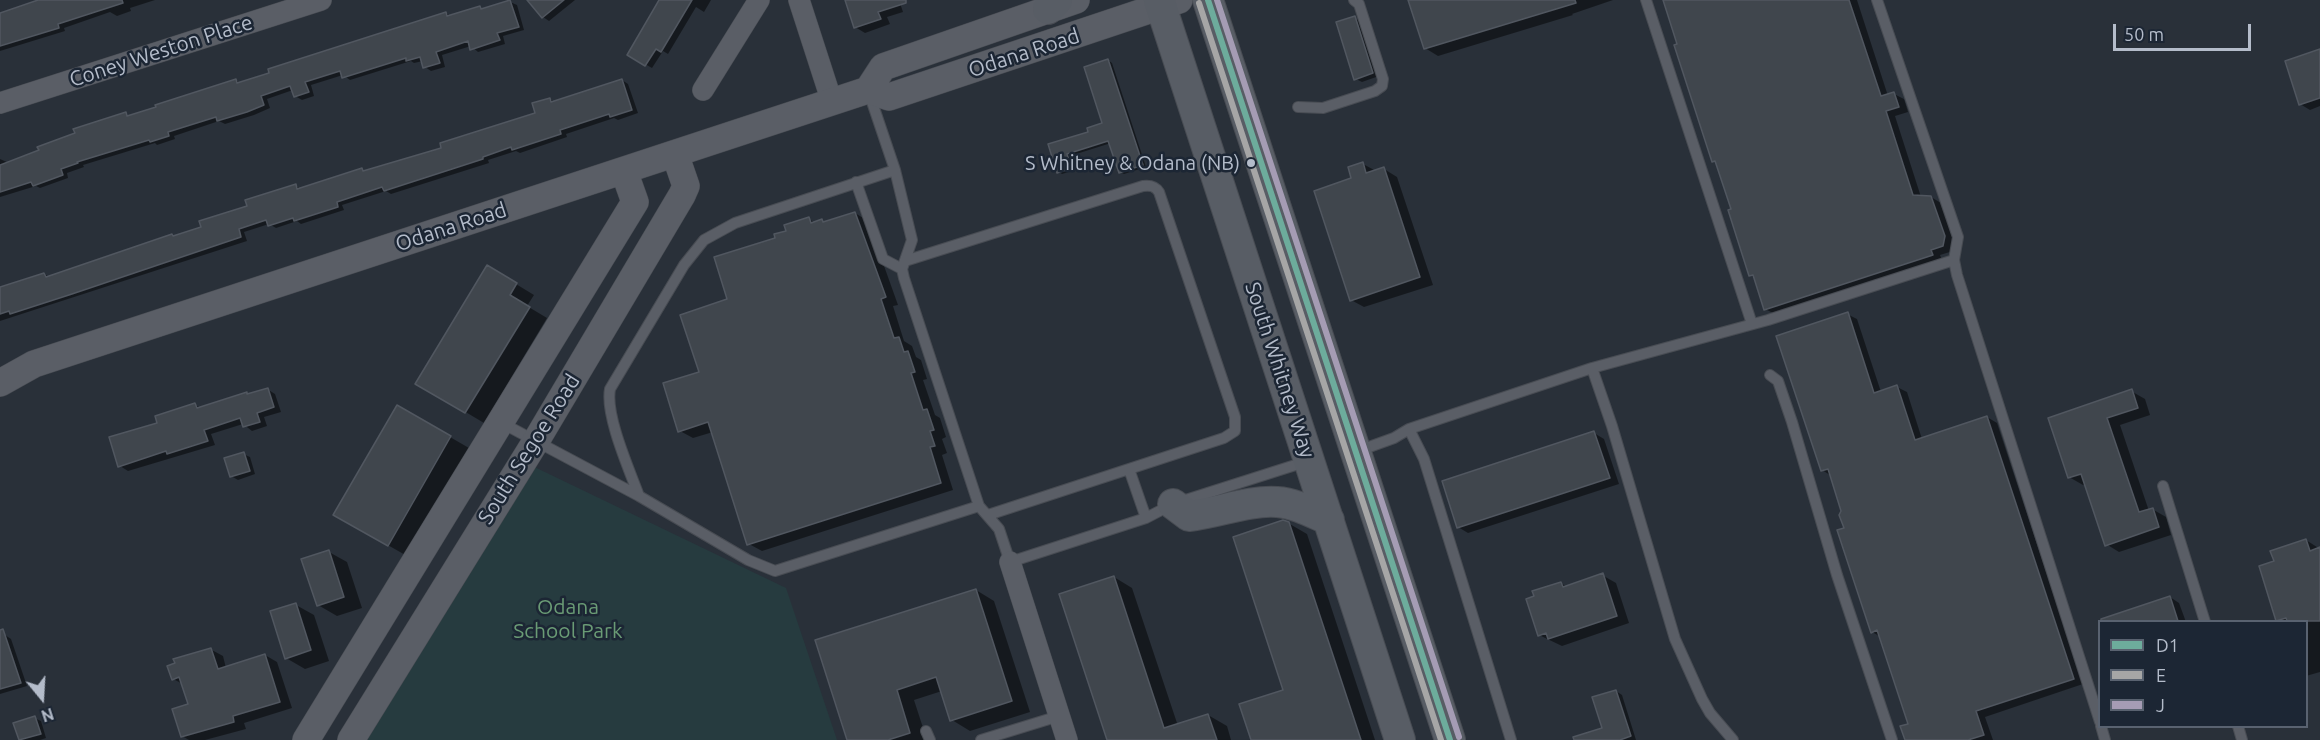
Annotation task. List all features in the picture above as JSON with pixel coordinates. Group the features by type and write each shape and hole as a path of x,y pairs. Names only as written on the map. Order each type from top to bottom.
{"main road":[{"path":"1208,0 1450,740"},
{"name":"South Whitney Way","path":"1166,2 1295,416 1400,740"},
{"path":"1295,416 1355,451"},
{"path":"1309,460 1378,523"},
{"path":"1173,504 1189,516 1260,502 1278,502 1292,504 1329,520"}],"street":[{"name":"Coney Weston Place","path":"0,103 321,0"},
{"path":"703,90 759,0"},
{"path":"799,0 832,102"},
{"name":"Odana Road","path":"868,90 883,67 1053,5 1076,0"},
{"name":"Odana Road","path":"0,384 34,364 868,90 889,97 1166,2"},
{"name":"South Segoe Road","path":"351,740 536,441 682,195 686,186 675,154"},
{"name":"South Segoe Road","path":"306,740 635,202 624,171"},
{"name":"Odana Road","path":"0,367 34,364"},
{"path":"1010,562 1067,740"}],"lane":[{"path":"1298,107 1323,108 1375,91 1382,86 1383,79 1359,4 1354,0"},
{"path":"1647,0 1752,324"},
{"path":"1877,0 1958,237 1954,260 1960,286 2098,716"},
{"path":"868,90 895,170 912,240 903,265 916,322 979,507 999,529 1010,562 1146,518 1173,504 1309,460"},
{"path":"639,496 612,419 608,397 610,389 688,260 704,240 735,223 895,170"},
{"path":"856,182 883,259 903,265 1143,186 1156,187 1159,192 1236,425 1235,431 1231,435 988,515"},
{"path":"1355,451 1394,438 1409,429 1592,368 1752,324 1954,260"},
{"path":"1592,368 1612,426 1675,639 1702,699 1730,739"},
{"path":"1770,375 1778,381 1816,498 1834,565 1892,740"},
{"path":"500,421 639,496 748,560 775,571 979,507"},
{"path":"1409,429 1424,459 1511,740"},
{"path":"1129,469 1146,518"},
{"path":"2163,486 2205,620"},
{"path":"981,740 1059,716"}],"green space":[{"name":"Odana School Park","path":"522,461 786,588 837,740 351,740"}],"building":[{"path":"38,0 122,0 123,3 58,24 59,28 0,46 0,13"},
{"path":"510,0 519,27 497,33 500,40 470,50 468,41 436,52 440,63 423,68 420,57 406,61 406,58 342,78 340,71 305,82 309,92 294,97 290,86 261,96 264,105 247,112 217,121 216,117 168,132 169,136 77,162 61,169 63,175 33,186 31,182 0,192 0,165 39,150 37,147 75,133 73,129 126,112 127,116 236,79 237,83 269,73 268,69 446,12 447,16"},
{"path":"527,0 564,0 542,18"},
{"path":"659,0 692,0 661,52 656,49 645,66 627,55"},
{"path":"845,0 906,0 906,3 878,12 881,19 854,28"},
{"path":"1408,0 1575,0 1576,3 1424,49"},
{"path":"1663,0 1849,0 1881,96 1894,92 1899,107 1886,111 1913,195 1931,196 1945,236 1943,246 1931,250 1933,255 1764,310 1753,275 1749,276 1728,210 1731,209 1715,161 1712,162 1674,45 1677,44"},
{"path":"1355,16 1373,73 1354,80 1336,22"},
{"path":"2320,49 2320,98 2299,105 2285,61"},
{"path":"1108,59 1143,165 1119,173 1108,141 1067,154 1072,168 1057,173 1048,144 1088,132 1087,128 1102,123 1084,67"},
{"path":"622,79 632,110 610,117 609,114 560,130 561,134 512,150 511,147 483,157 483,159 384,191 382,187 337,202 338,207 294,221 293,218 268,226 266,220 239,229 241,237 10,314 9,311 0,314 0,287 44,273 46,277 172,234 173,236 201,227 199,221 247,206 245,200 296,184 297,189 362,168 363,171 441,148 440,143 535,113 532,103 550,98 551,102"},
{"path":"1363,162 1366,173 1384,167 1420,277 1350,301 1314,191 1351,178 1348,167"},
{"path":"855,212 886,297 881,299 894,338 899,337 904,352 908,351 915,372 911,373 923,410 927,409 934,430 930,431 935,446 930,447 941,483 747,545 708,422 678,432 663,383 699,372 680,315 727,299 714,257 775,238 774,234 786,231 784,225 809,217 811,223 822,219 823,222"},
{"path":"487,265 517,283 510,295 530,307 465,413 415,384"},
{"path":"1848,312 1874,393 1897,385 1915,440 1987,416 2074,679 1976,711 1984,735 1968,740 1905,740 1900,726 1908,724 1877,630 1871,633 1837,530 1844,528 1828,469 1821,471 1776,336"},
{"path":"268,388 274,407 257,413 260,422 243,427 240,418 204,430 208,441 167,454 166,451 118,467 109,437 157,423 155,416 195,403 197,408 247,392 247,394"},
{"path":"2132,389 2138,408 2107,418 2139,512 2153,508 2159,527 2105,546 2081,474 2068,478 2048,418"},
{"path":"397,405 451,436 388,546 333,515"},
{"path":"1594,431 1610,478 1457,528 1442,481"},
{"path":"244,452 250,471 230,477 224,458"},
{"path":"1283,520 1289,522 1361,740 1251,740 1239,704 1283,690 1233,537"},
{"path":"2306,539 2310,551 2320,547 2320,621 2287,620 2286,618 2276,620 2259,566 2274,561 2270,551"},
{"path":"329,550 344,597 317,606 301,559"},
{"path":"1603,573 1617,616 1548,639 1546,633 1538,636 1526,599 1534,596 1532,591 1561,582 1563,587"},
{"path":"1114,576 1164,728 1208,714 1217,740 1107,740 1059,594"},
{"path":"976,589 1012,701 950,721 936,677 897,690 910,733 888,740 847,740 815,640"},
{"path":"2170,596 2178,620 2101,620"},
{"path":"296,603 311,650 285,659 270,611"},
{"path":"3,629 21,683 0,689 0,630"},
{"path":"211,648 218,669 265,654 280,702 233,716 234,722 181,737 172,709 188,704 179,677 172,680 167,666 175,663 173,659"},
{"path":"1616,690 1631,736 1620,740 1574,740 1573,737 1602,728 1592,697"},
{"path":"35,716 41,734 19,740 13,723"}],"transit line":[{"name":"D1","path":"1208,0 1450,740"},
{"name":"J","path":"1217,0 1459,737"},
{"name":"E","path":"1199,3 1441,740"}],"place":[{"name":"S Whitney & Odana (NB)","path":"1251,163"}]}
